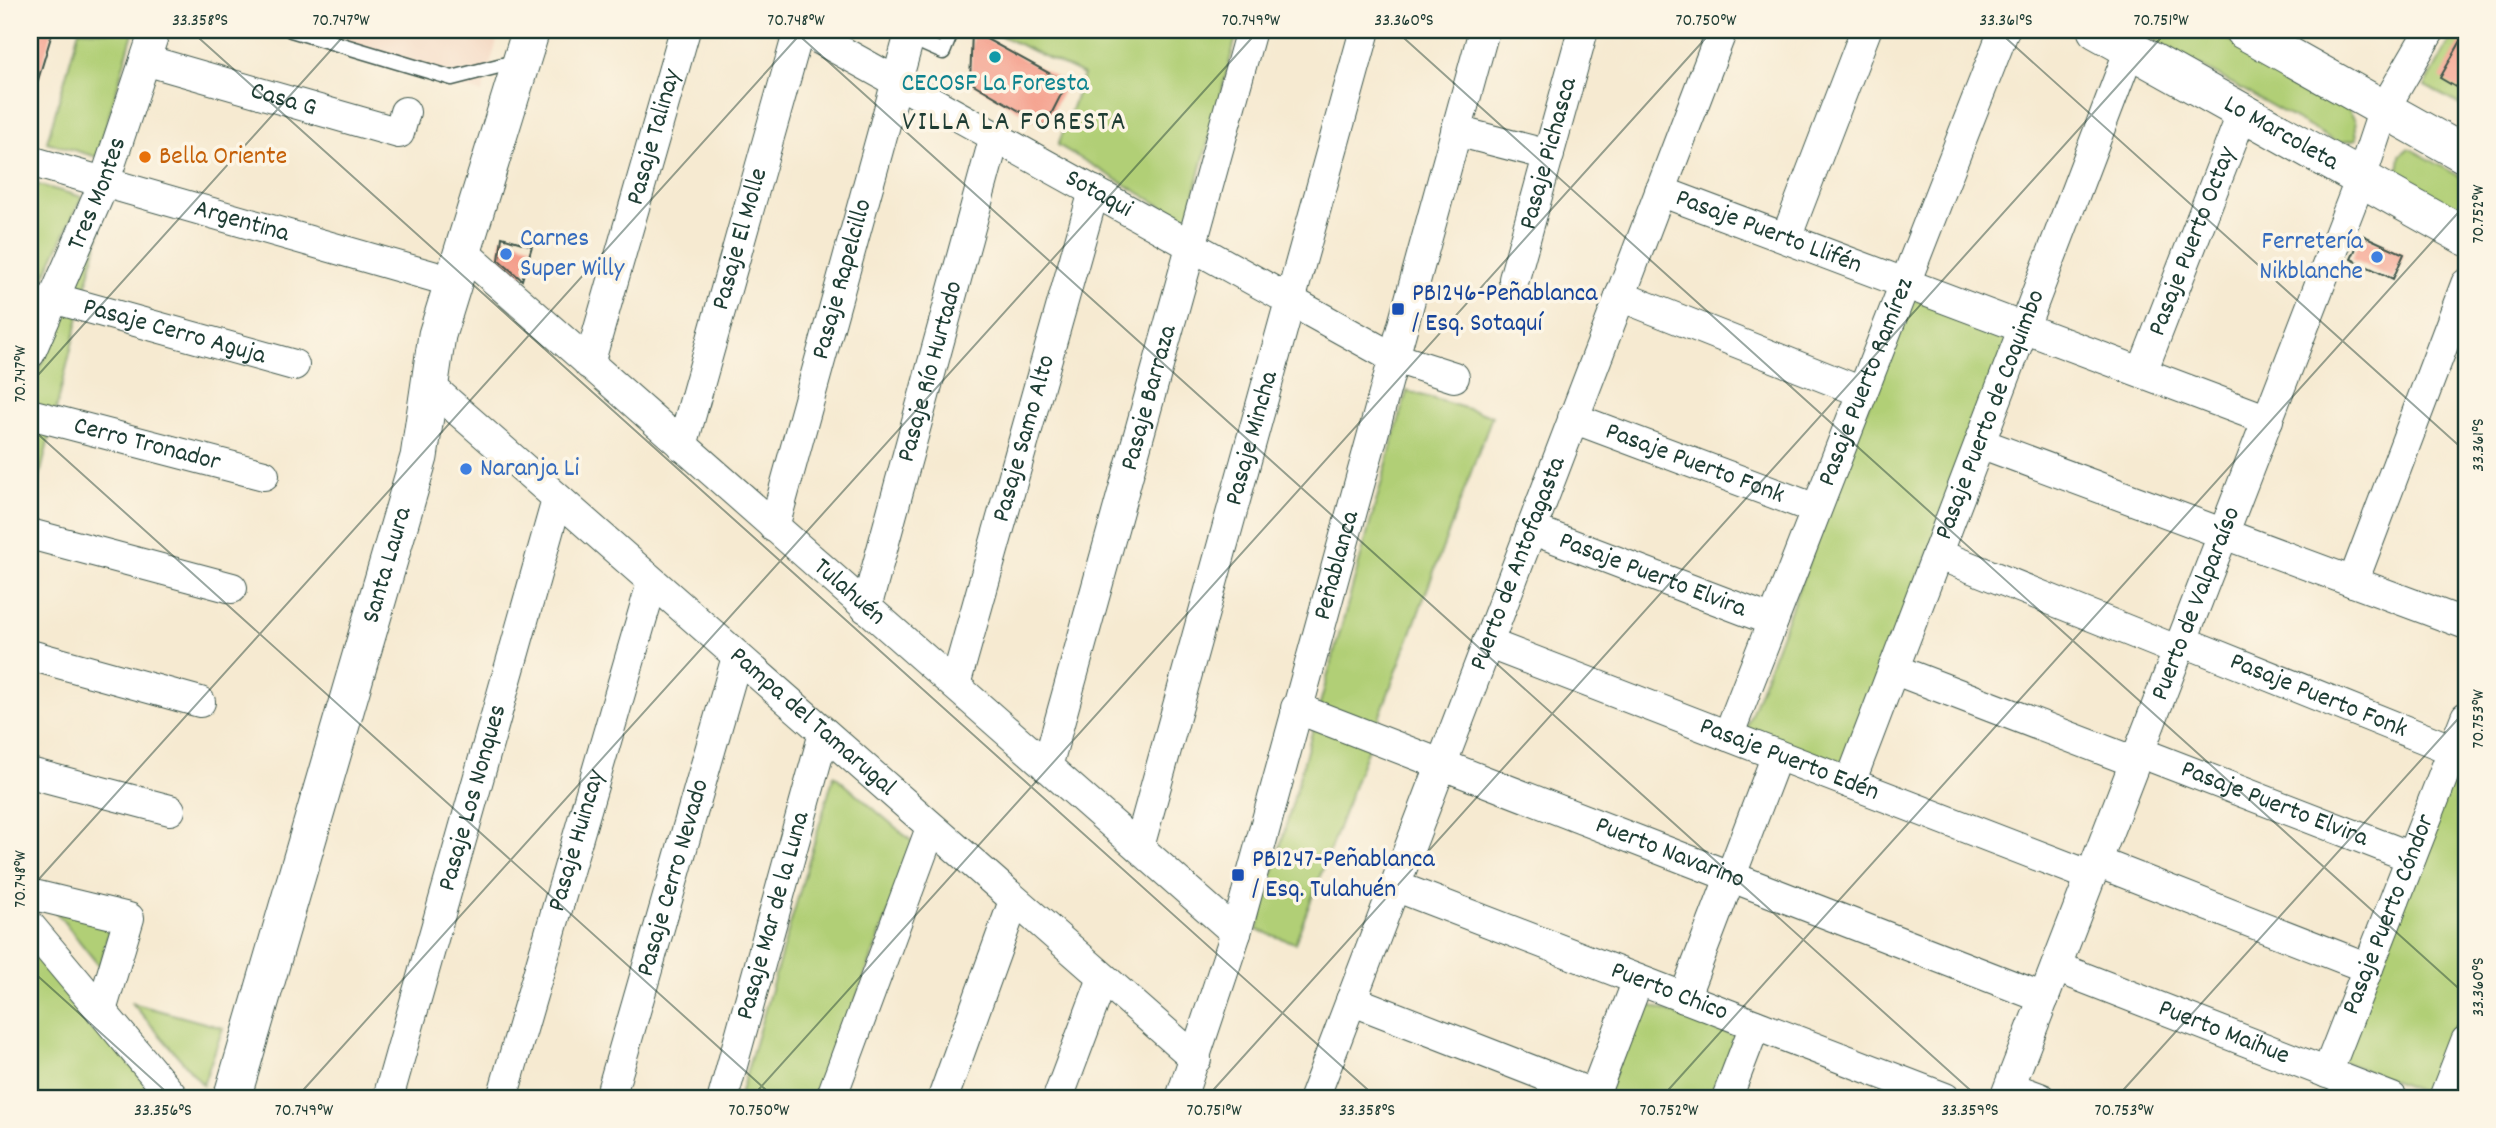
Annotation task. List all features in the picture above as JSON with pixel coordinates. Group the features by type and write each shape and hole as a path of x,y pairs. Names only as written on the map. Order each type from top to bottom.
{"street":[{"name":"Tres Montes","path":"30,353 104,183 155,30"},
{"name":"Pasaje Talinay","path":"589,364 685,30"},
{"name":"Sotaqui","path":"801,30 1392,357 1454,377"},
{"name":"Pasaje El Molle","path":"682,446 801,30"},
{"name":"Pasaje Barraza","path":"1047,767 1251,30"},
{"name":"Pasaje Mincha","path":"1139,847 1365,30"},
{"name":"Peñablanca","path":"1181,1098 1236,933 1392,357 1484,30"},
{"name":"Pasaje Pichasca","path":"1514,279 1583,30"},
{"name":"Puerto de Antofagasta","path":"1314,1098 1721,30"},
{"path":"1786,238 1866,30"},
{"name":"Pasaje Puerto Ramírez","path":"1728,736 2004,30"},
{"name":"Lo Marcoleta","path":"2096,30 2466,237"},
{"path":"2243,30 2466,155"},
{"name":"Puerto de Valparaíso","path":"2008,1093 2361,178 2384,109 2430,30"},
{"name":"Pasaje Rapelcillo","path":"774,527 910,33"},
{"name":"Santa Laura","path":"232,1098 419,457 437,335 527,45"},
{"name":"Pasaje Puerto de Coquimbo","path":"1850,783 2130,49"},
{"name":"Casa G","path":"145,60 399,133 405,112"},
{"name":"Pasaje Puerto Octay","path":"2142,372 2243,112"},
{"path":"1456,131 1549,155"},
{"name":"Pasaje Río Hurtado","path":"866,608 995,136"},
{"name":"Argentina","path":"30,161 104,183 458,266"},
{"name":"Pasaje Samo Alto","path":"954,685 1094,191"},
{"name":"Pasaje Puerto Llifén","path":"1660,191 2268,420"},
{"name":"Tulahuén","path":"458,266 589,364 1236,933"},
{"path":"2353,582 2466,284"},
{"path":"1620,296 1862,392"},
{"name":"Pasaje Cerro Aguja","path":"53,299 294,365"},
{"name":"Pampa del Tamarugal","path":"430,386 1196,1059"},
{"name":"Cerro Tronador","path":"30,414 264,475"},
{"name":"Pasaje Puerto Fonk","path":"1573,418 1816,509"},
{"path":"1980,443 2353,582 2464,618"},
{"name":"Pasaje Los Nonques","path":"388,1098 557,500"},
{"name":"Pasaje Puerto Elvira","path":"1531,529 1773,621"},
{"path":"30,534 232,588"},
{"name":"Pasaje Puerto Fonk","path":"1937,554 2453,750"},
{"name":"Pasaje Huincay","path":"502,1098 652,583"},
{"name":"Pasaje Puerto Edén","path":"1487,643 1850,783 2368,968"},
{"path":"30,655 200,702"},
{"name":"Pasaje Cerro Nevado","path":"610,1098 737,657"},
{"name":"Pasaje Puerto Elvira","path":"1894,669 2411,857"},
{"name":"Puerto Navarino","path":"1296,708 2045,998"},
{"name":"Pasaje Puerto Cóndor","path":"2327,1073 2466,717"},
{"name":"Pasaje Mar de la Luna","path":"723,1098 824,733"},
{"path":"1684,998 1777,755"},
{"path":"30,773 170,810"},
{"path":"831,1098 931,828"},
{"name":"Puerto Chico","path":"1395,886 1945,1098"},
{"path":"30,894 129,918 102,1011"},
{"path":"943,1098 1014,901"},
{"path":"30,926 174,1098"},
{"name":"Puerto Maihue","path":"2056,967 2392,1098"},
{"path":"1058,1098 1103,978"},
{"path":"1351,1000 1594,1097 1639,980"},
{"path":"1727,1098 1755,1025"},
{"path":"2444,1098 2466,1041"},
{"path":"2008,1093 2040,1098"}],"lane":[{"path":"291,30 452,78 527,45"},
{"path":"910,33 943,52 952,30"}],"shaded area":[{"path":"264,30 500,30 482,93"}],"green space":[{"path":"79,30 133,33 97,157 47,142"},
{"path":"989,30 1238,30 1187,221 1058,145 1084,75"},
{"path":"2137,30 2212,30 2345,104 2355,120 2357,139 2338,143"},
{"path":"2456,30 2466,30 2466,108 2425,86"},
{"path":"2409,148 2466,180 2466,217 2411,187 2398,173 2400,155"},
{"path":"35,184 82,197 30,307 30,202"},
{"path":"101,227 30,516 30,390"},
{"path":"1909,297 2011,336 1846,772 1744,733"},
{"path":"1407,391 1492,416 1295,943 1257,930"},
{"path":"2466,735 2466,1016 2435,1097 2341,1061"},
{"path":"834,775 914,843 820,1098 739,1098"},
{"path":"51,906 111,924 100,967"},
{"path":"30,947 159,1098 30,1098"},
{"path":"1641,1002 1740,1037 1716,1098 1604,1098"},
{"path":"132,1003 223,1028 203,1085"}],"building":[{"path":"30,30 53,30 35,90 30,90"},
{"name":"CECOSF La Foresta","path":"972,31 1067,83 1045,126 970,82"},
{"path":"2466,32 2466,93 2440,78"},
{"name":"Ferretería Nikblanche","path":"2362,235 2404,254 2393,279 2351,259"},
{"path":"502,237 532,246 522,280 499,260"}],"place":[{"name":"CECOSF La Foresta","path":"995,57"},
{"name":"Bella Oriente","path":"145,157"},
{"name":"Carnes Super Willy","path":"506,254"},
{"name":"Ferretería Nikblanche","path":"2377,257"},
{"name":"PB1246-Peñablanca / Esq. Sotaquí","path":"1398,309"},
{"name":"Naranja Li","path":"466,469"},
{"name":"PB1247-Peñablanca / Esq. Tulahuén","path":"1238,875"}],"district":[{"name":"VILLA LA FORESTA","path":"1015,124"}]}
